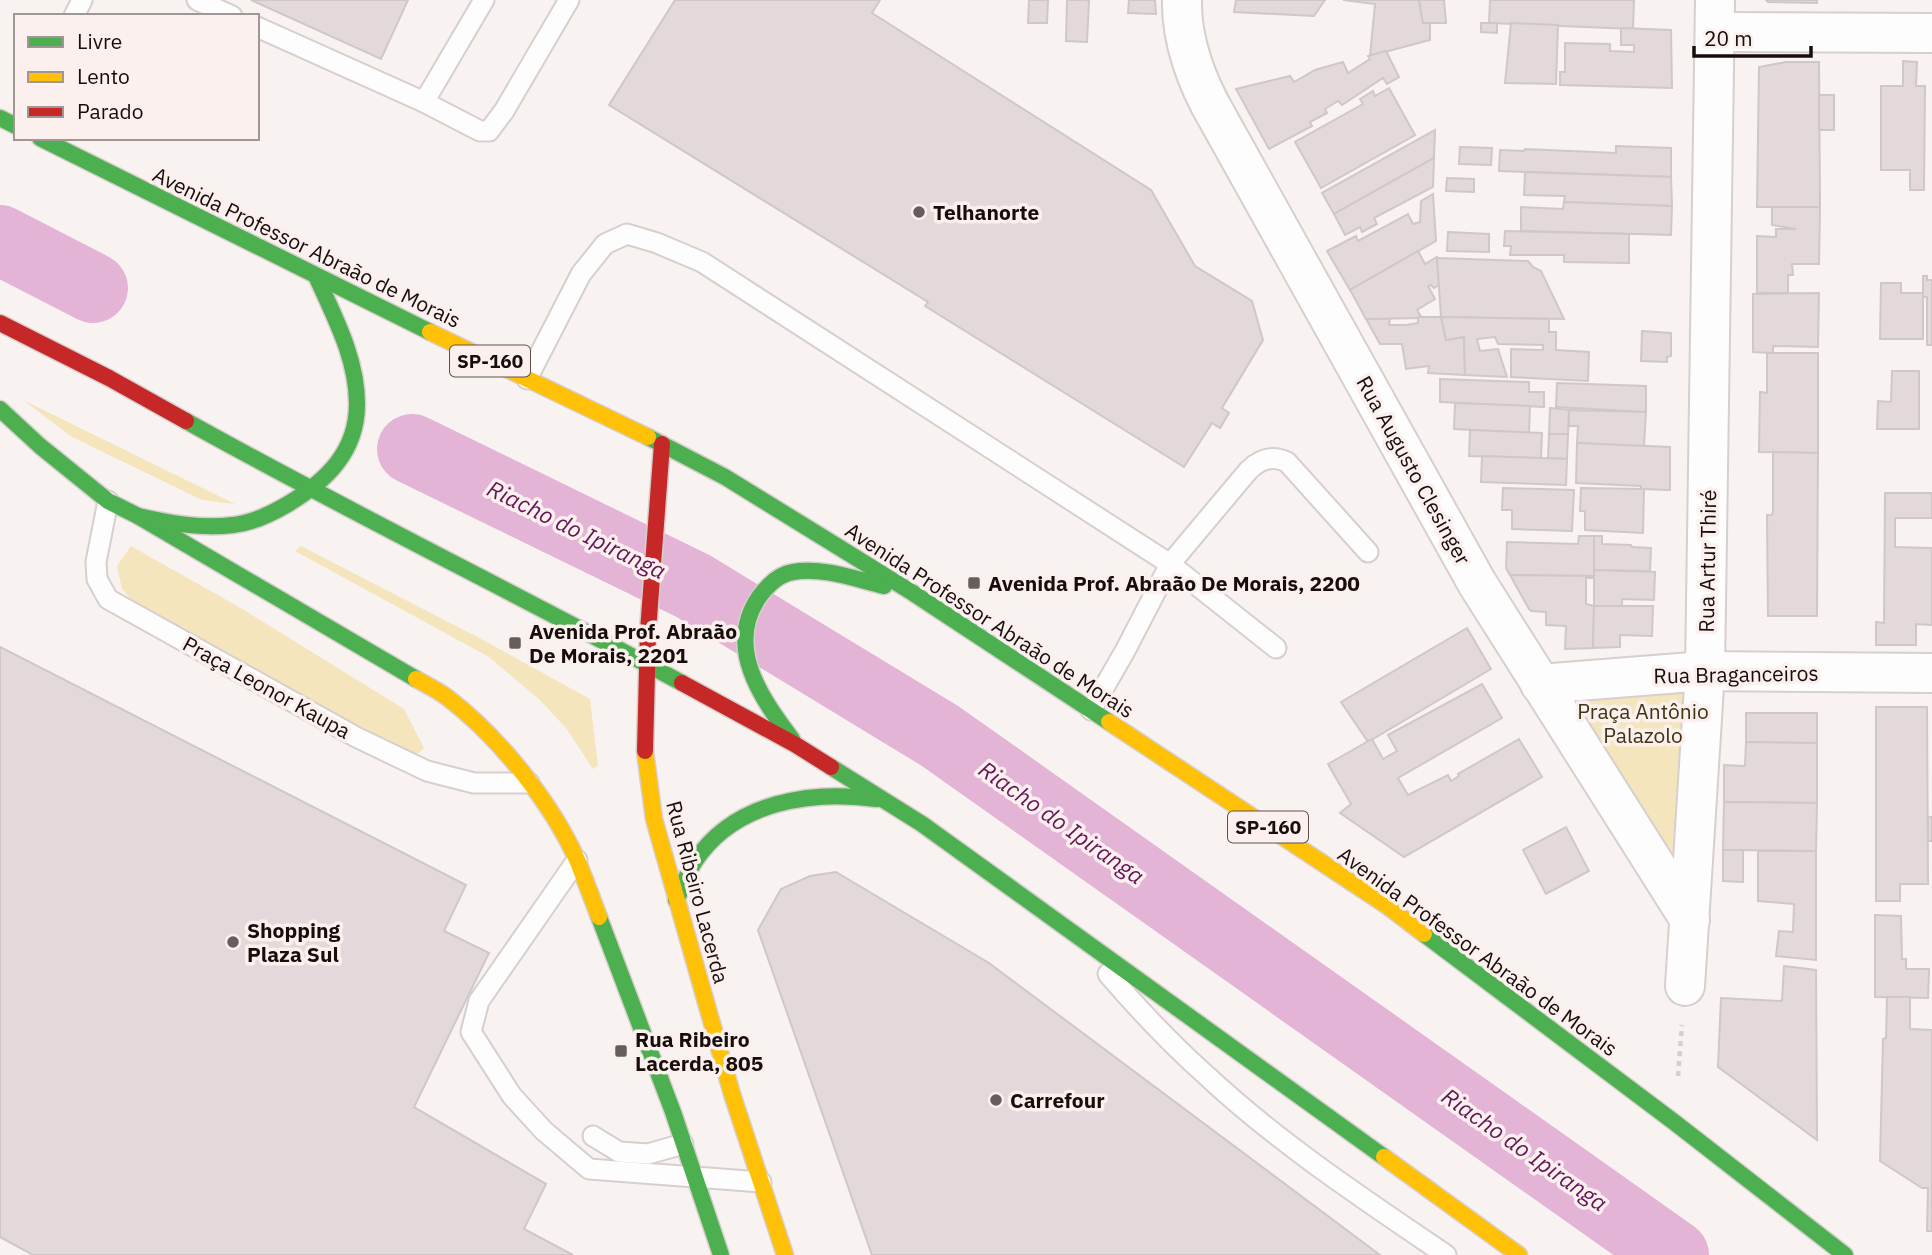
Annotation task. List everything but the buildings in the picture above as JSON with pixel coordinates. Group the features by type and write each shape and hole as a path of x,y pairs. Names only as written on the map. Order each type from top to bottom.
{"main road":[{"name":"Avenida Professor Abraão de Morais","path":"44,140 317,278 662,444 725,477 913,593 1386,905 1845,1255"},
{"path":"138,516 190,527 236,525 270,515 312,491 335,469 346,454 356,428 355,375 343,336 317,278"},
{"path":"0,323 109,378 312,491 589,633 796,745 922,824 1519,1255"},
{"path":"0,409 40,446 108,501 447,697 483,728 530,783 559,824 577,860 722,1255"},
{"name":"Rua Ribeiro Lacerda","path":"662,444 648,631 644,747 654,819 732,1094 785,1255"},
{"path":"796,745 770,710 750,672 744,639 749,612 758,597 775,579 792,572 823,573 913,593"},
{"path":"676,900 696,860 717,836 735,821 755,811 791,801 832,795 884,799"}],"street":[{"name":"Rua Augusto Clesinger","path":"1182,0 1181,16 1187,45 1207,100 1477,583 1690,920"},
{"path":"1715,16 1932,33"},
{"name":"Rua Artur Thiré","path":"1685,986 1705,671 1715,16"},
{"name":"Rua Braganceiros","path":"1540,684 1705,671 1932,673"}],"lane":[{"path":"197,0 228,14"},
{"path":"424,102 484,0"},
{"path":"259,28 424,102 480,131 489,131 504,111 569,0"},
{"path":"527,379 581,274 605,244 627,234 637,237 702,262 1170,564 1276,648"},
{"path":"1091,710 1170,564 1256,463 1268,458 1279,458 1287,462 1368,552"},
{"name":"Praça Leonor Kaupa","path":"108,501 96,562 96,579 108,599 356,737 427,771 474,783 530,783"},
{"path":"577,860 479,1001 471,1032 512,1096 544,1131 589,1169 761,1182"},
{"path":"1068,929 1137,1007 1208,1078 1281,1138 1446,1255"},
{"path":"593,1136 619,1152 648,1154 683,1144"}],"path":[{"path":"1674,1122 1685,986"}],"green space":[{"path":"23,400 235,504 202,500 72,437"},
{"path":"131,546 244,610 404,709 424,748 413,758 225,657 131,599 122,589 117,566"},
{"path":"301,546 485,641 590,699 598,766 593,769 566,728 540,700 489,657 295,551"},
{"name":"Praça Antônio Palazolo","path":"1710,651 1693,912 1540,678"}],"waterway":[{"name":"Riacho do Ipiranga","path":"0,240 93,288"},
{"name":"Riacho do Ipiranga","path":"412,449 693,586 940,736 1674,1255"}],"traffic: fast":[{"path":"0,118 14,125"},
{"path":"44,140 430,332"},
{"path":"138,516 197,526 248,522 275,511 302,495 327,475 337,463 352,437 356,421 356,387 344,339 317,278"},
{"path":"0,409 40,446 108,501 416,679"},
{"path":"186,421 682,683"},
{"path":"648,437 725,477 913,593 1109,722"},
{"path":"792,739 759,689 746,653 745,635 749,616 759,597 778,578 788,573 804,571 839,574 884,586"},
{"path":"831,767 922,824 1384,1157"},
{"path":"676,900 695,861 712,841 731,825 753,813 777,804 827,796 877,799"},
{"path":"599,917 673,1112 721,1255"},
{"path":"1424,934 1845,1255"}],"traffic: slow":[{"path":"430,332 648,437"},
{"path":"416,679 444,695 467,714 505,751 539,794 578,862 599,917"},
{"path":"1109,722 1386,905 1424,934"},
{"path":"645,751 654,819 732,1094 785,1255"},
{"path":"1384,1157 1519,1255"}],"traffic: jam":[{"path":"0,323 109,378 186,421"},
{"path":"645,751 648,631 662,444"},
{"path":"682,683 831,767"}],"place":[{"name":"Telhanorte","path":"919,212"},
{"name":"Avenida Prof. Abraão De Morais, 2200","path":"974,583"},
{"name":"Avenida Prof. Abraão De Morais, 2201","path":"515,643"},
{"name":"Shopping Plaza Sul","path":"233,942"},
{"name":"Rua Ribeiro Lacerda, 805","path":"621,1051"},
{"name":"Carrefour","path":"996,1100"}]}
